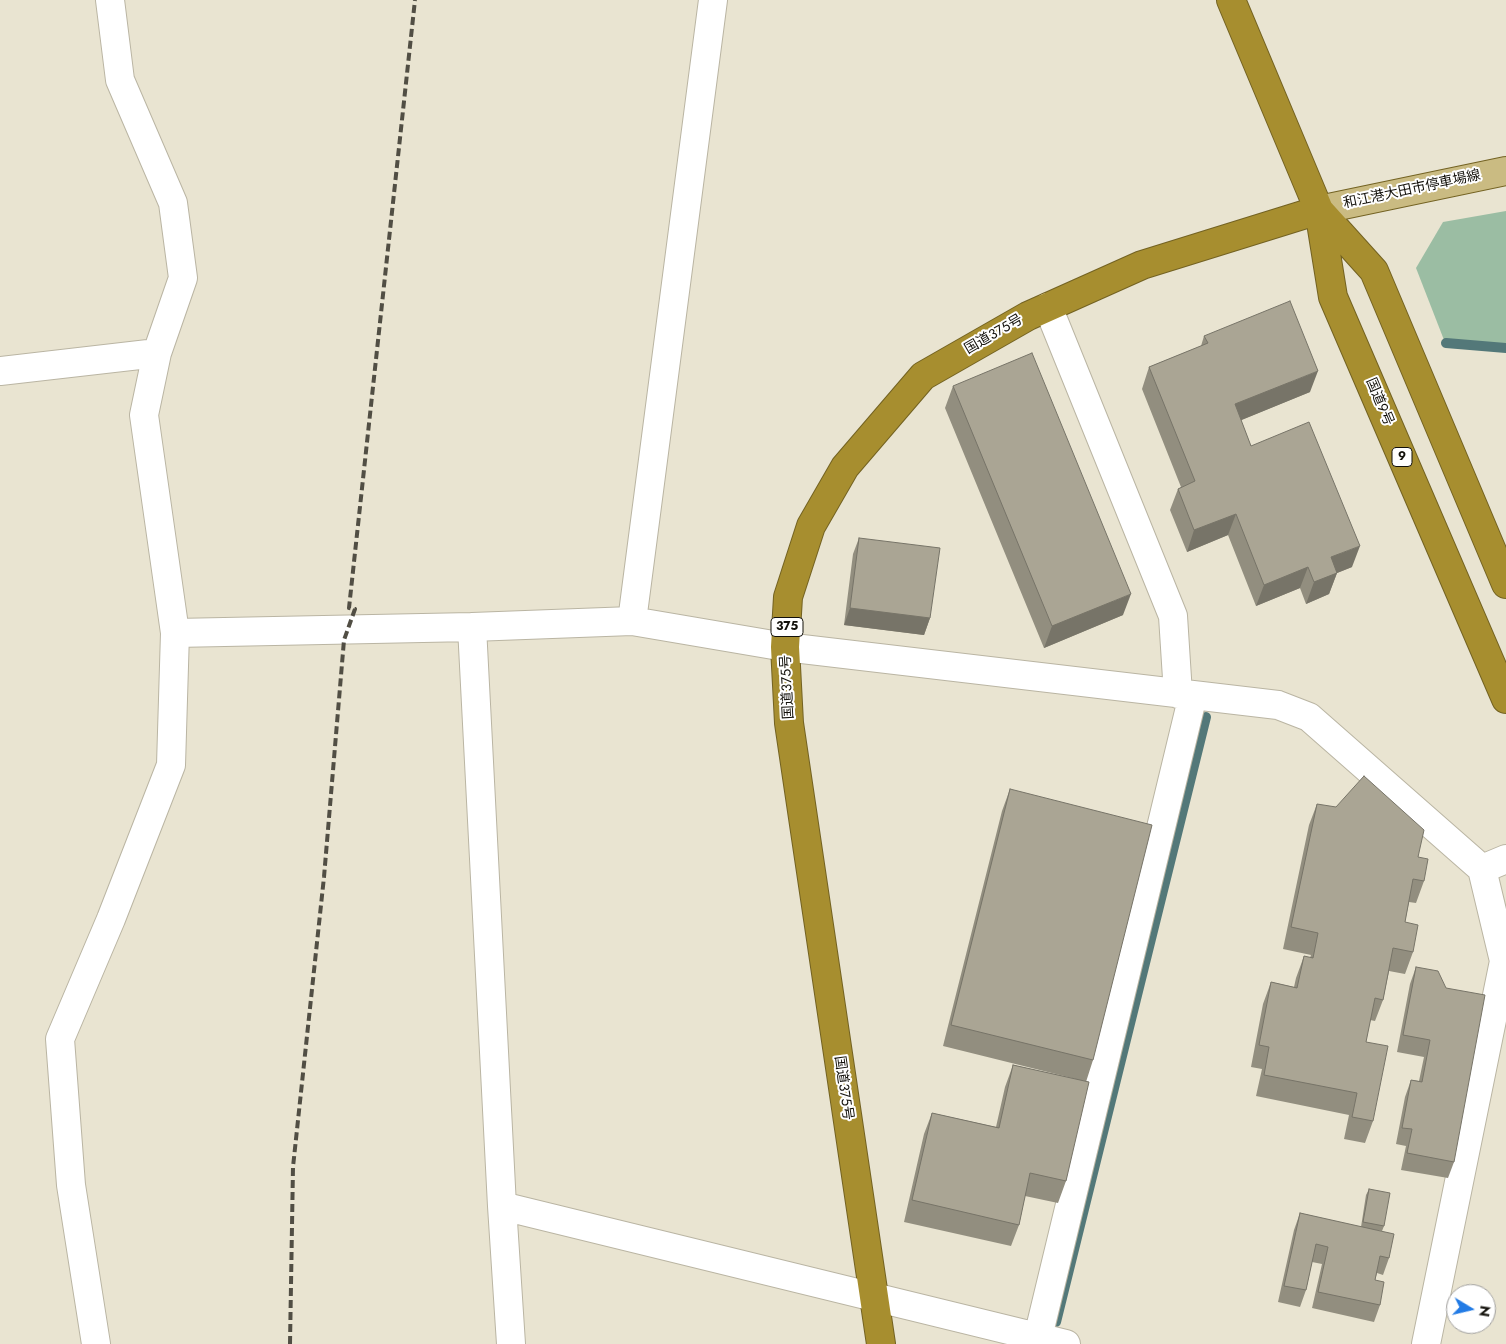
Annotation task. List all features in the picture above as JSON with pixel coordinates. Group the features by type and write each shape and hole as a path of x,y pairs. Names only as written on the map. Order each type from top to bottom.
{"highway":[{"name":"国道9号","path":"1231,0 1319,210 1333,296 1506,699"},
{"name":"国道9号","path":"1319,210 1374,271 1506,584"},
{"name":"国道375号","path":"881,1344 789,723 785,647 788,597 811,526 845,466 923,376 1028,316 1142,265 1319,210"}],"main road":[{"name":"和江港大田市停車場線","path":"1319,210 1506,171"}],"street":[{"path":"96,1344 71,1185 60,1039 111,919 171,765 175,633 144,415 157,353 183,278 173,203 120,80 110,0"},
{"path":"632,621 713,0"},
{"path":"1038,1337 1185,694 1173,616 1048,307"},
{"path":"0,371 157,353"},
{"path":"175,633 472,627 632,621 785,647 1278,705 1309,718 1494,864 1505,961 1426,1344"},
{"path":"472,627 511,1344"},
{"path":"502,1206 1066,1344"}],"green space":[{"path":"1506,211 1506,345 1444,340 1416,268 1443,222"}],"building":[{"path":"1290,301 1318,371 1235,404 1251,446 1309,422 1360,546 1331,557 1337,573 1314,582 1308,567 1264,585 1236,514 1194,530 1178,489 1195,481 1149,367 1208,343 1204,336"},
{"path":"1032,353 1131,594 1052,626 953,386"},
{"path":"859,538 940,548 930,618 850,608"},
{"path":"1364,776 1424,830 1418,857 1428,859 1424,881 1413,879 1405,922 1418,925 1413,952 1393,948 1383,1000 1375,998 1366,1042 1388,1046 1373,1121 1352,1117 1357,1093 1264,1075 1269,1047 1259,1045 1271,982 1297,988 1304,956 1313,958 1318,933 1291,927 1317,804 1336,807"},
{"path":"1010,789 1152,825 1093,1060 951,1025"},
{"path":"1416,967 1438,971 1446,988 1485,995 1454,1162 1407,1153 1412,1129 1402,1128 1411,1080 1422,1082 1430,1040 1403,1035"},
{"path":"1013,1065 1089,1082 1066,1181 1030,1173 1019,1225 912,1200 932,1113 999,1128"},
{"path":"1369,1189 1390,1193 1384,1226 1363,1222"},
{"path":"1300,1213 1394,1234 1389,1258 1380,1256 1375,1280 1384,1282 1380,1305 1318,1292 1328,1247 1316,1244 1306,1290 1284,1286"}],"waterway":[{"path":"1446,343 1506,348"},
{"path":"1056,1322 1206,717"}],"railway":[{"path":"290,1344 293,1167 324,877 344,640 355,609 349,608 415,0"}]}
